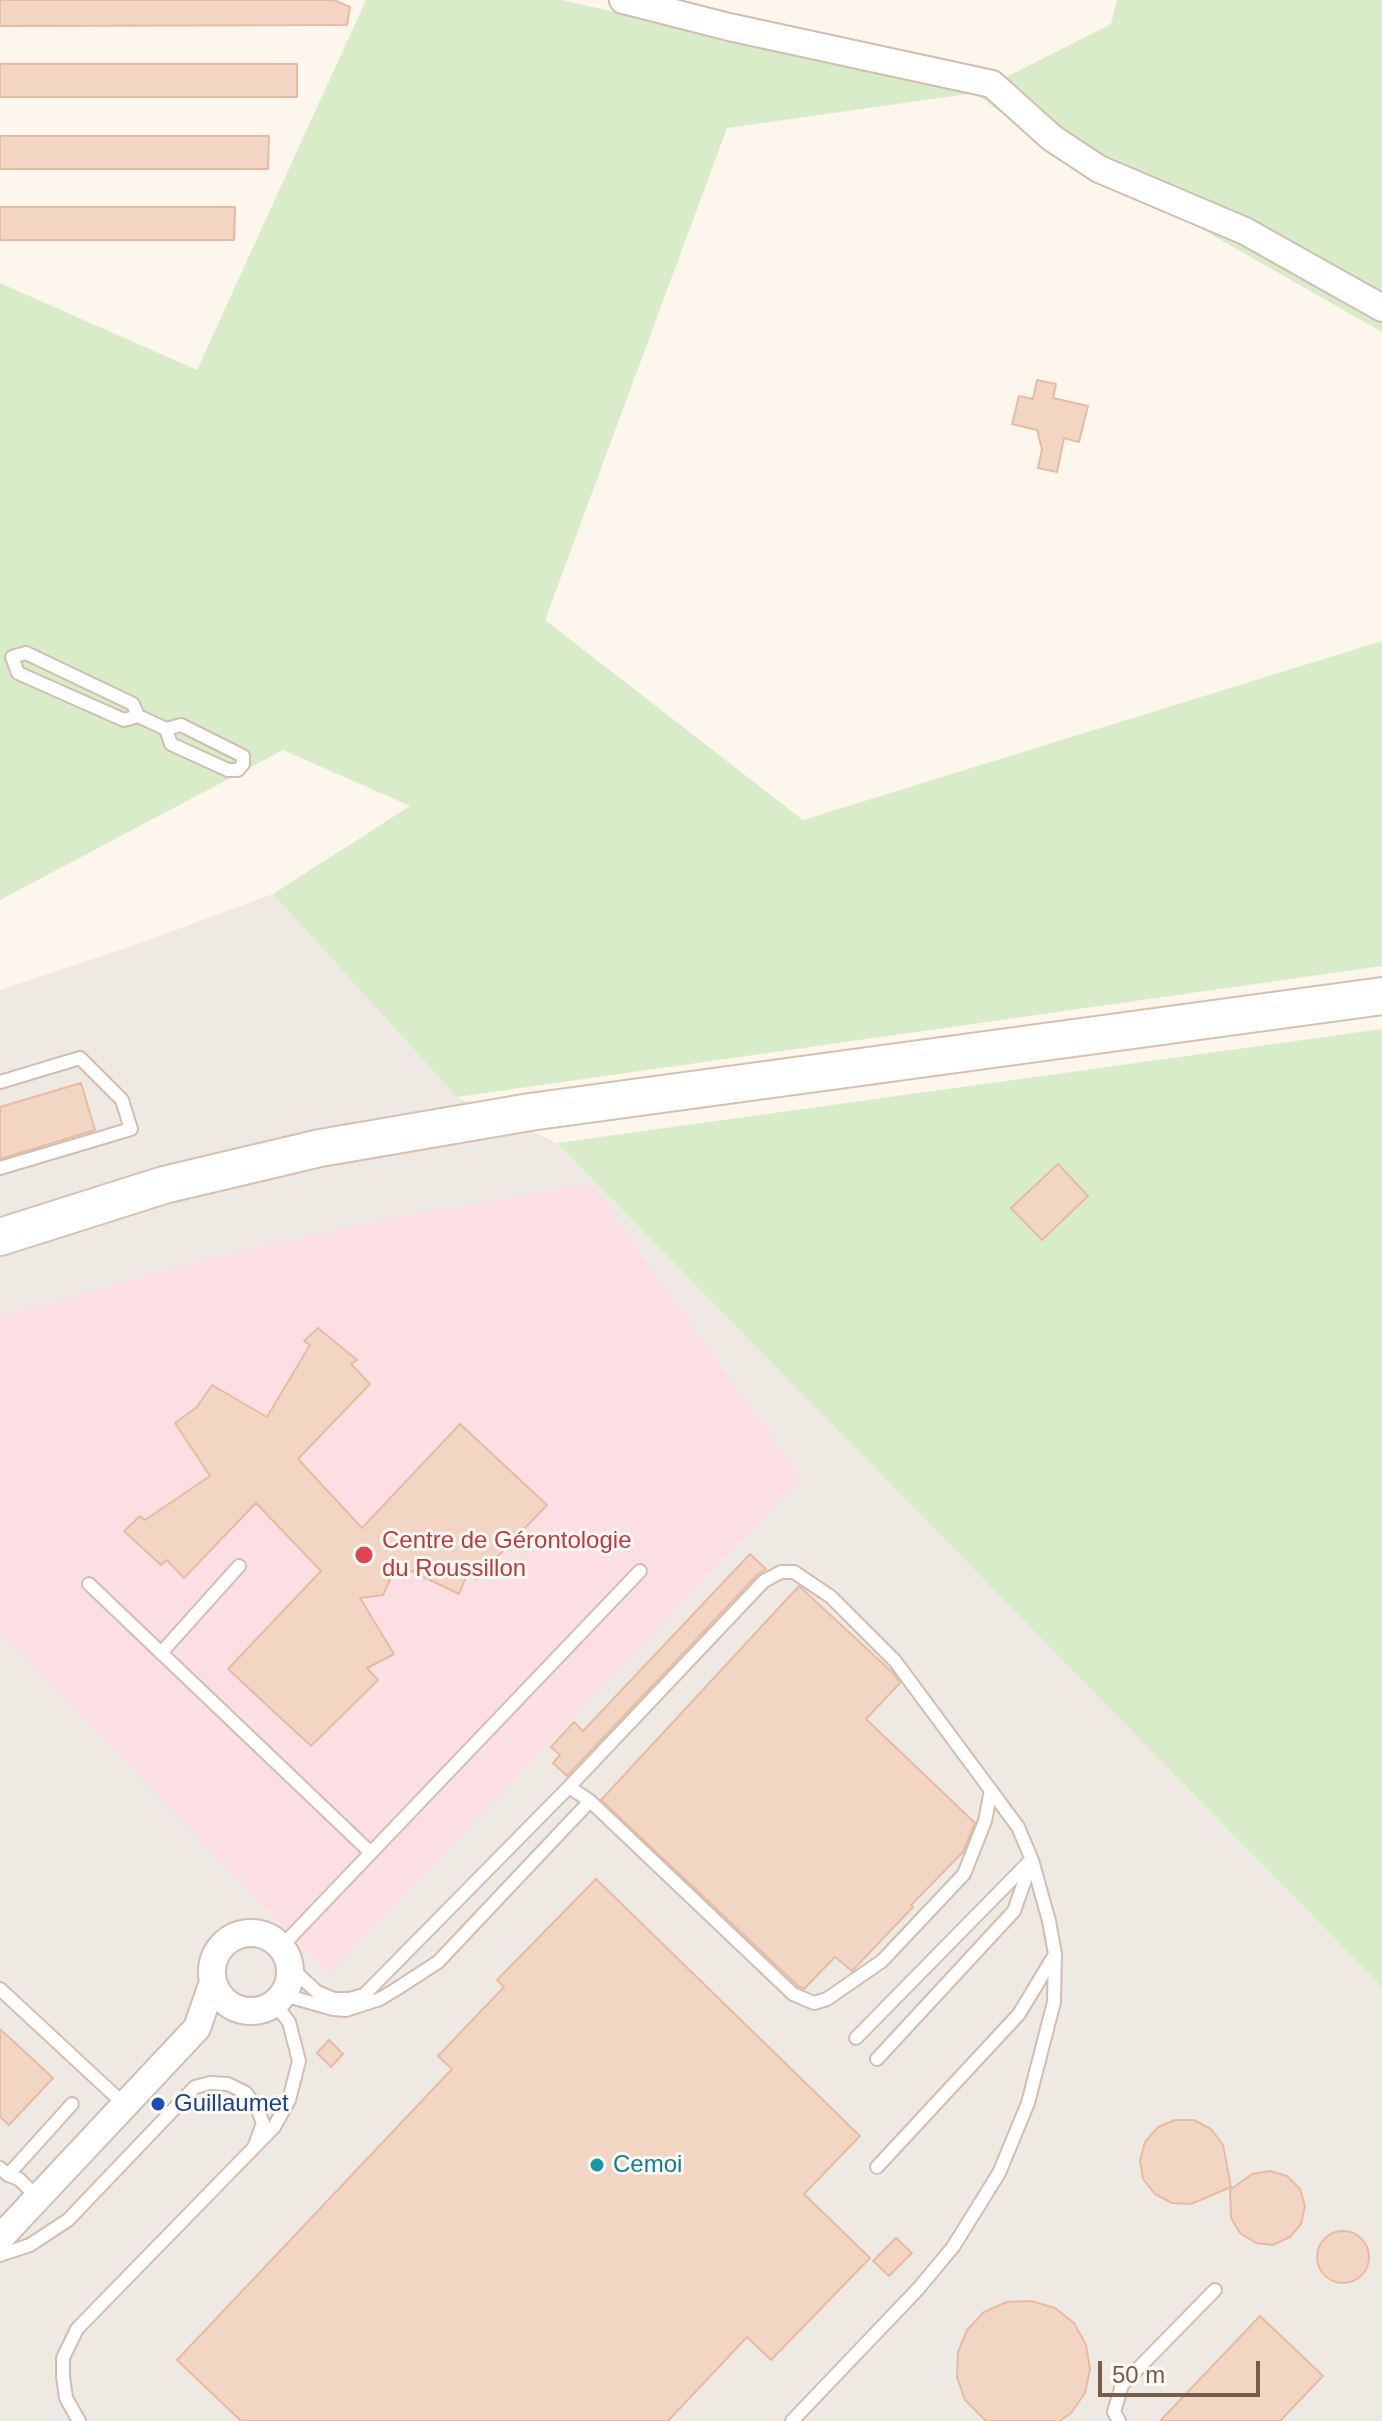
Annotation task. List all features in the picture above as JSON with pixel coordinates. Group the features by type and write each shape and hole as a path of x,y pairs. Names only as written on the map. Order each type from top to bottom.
{"main road":[{"path":"0,1237 164,1185 320,1148 530,1112 1382,996"}],"street":[{"path":"623,0 729,27 992,84 1052,138 1099,169 1245,231 1382,308"},
{"path":"3,2229 38,2198 197,2028 213,1982 214,1959 228,1940 250,1932 262,1934 286,1957 291,1978 279,1999 252,2012 223,2000 213,1982"},
{"path":"197,2028 241,2010"}],"lane":[{"path":"138,716 133,704 26,653 6,654 18,673 124,720 138,716 166,729 181,725 243,756 243,764 238,770 228,770 171,744 166,729"},
{"path":"0,1082 80,1058 122,1100 131,1129 0,1168"},
{"path":"161,1653 239,1566"},
{"path":"640,1571 371,1853 286,1957 317,1992 334,1999 364,1995 569,1787 764,1581 781,1572 794,1572 831,1597 895,1661 1018,1827 1032,1860 1055,1954 1054,2002 1028,2103 999,2173 944,2258 792,2421"},
{"path":"89,1584 371,1853"},
{"path":"569,1787 590,1801 793,1994 814,2003 827,1999 882,1961 964,1874 985,1821 991,1790"},
{"path":"279,1999 346,2010 380,1999 398,1988 438,1962 590,1801"},
{"path":"856,2038 1032,1860"},
{"path":"877,2059 1014,1911 1032,1860"},
{"path":"877,2167 1019,2014 1055,1954"},
{"path":"0,1989 125,2105"},
{"path":"79,2421 66,2398 63,2376 63,2358 77,2329 254,2149 274,2127 289,2100 299,2061 289,2022 279,1999"},
{"path":"0,2255 30,2245 68,2220 195,2087 210,2083 228,2084 246,2093 263,2123 254,2149"},
{"path":"38,2198 19,2179 4,2172 72,2104"},
{"path":"1119,2421 1114,2412 1122,2385 1215,2290"}],"shaded area":[{"path":"273,894 457,1097 557,1143 1382,1987 1382,2421 0,2421 0,990"},
{"name":"Centre de Gérontologie du Roussillon","path":"591,1184 801,1478 329,1974 0,1632 0,1317 216,1257 392,1218"}],"green space":[{"path":"366,0 562,0 975,93 727,128 545,620 803,820 1382,641 1382,966 457,1097 273,894 410,806 283,750 0,900 0,283 197,370"},
{"path":"1117,0 1382,0 1382,332 1184,219 1088,178 975,93 1111,24"},
{"path":"1382,1029 1382,1987 557,1143"}],"building":[{"path":"0,0 334,0 350,7 347,25 0,26"},
{"path":"0,64 297,64 297,97 0,97"},
{"path":"0,136 269,136 268,169 0,169"},
{"path":"0,207 235,207 234,240 0,240"},
{"path":"1037,380 1056,384 1053,398 1088,406 1079,442 1064,438 1057,472 1038,468 1042,449 1037,430 1012,424 1019,396 1033,399"},
{"path":"81,1083 95,1130 0,1159 0,1107"},
{"path":"1058,1164 1088,1196 1042,1240 1011,1208"},
{"path":"318,1328 357,1360 351,1364 370,1384 298,1459 362,1528 460,1424 547,1505 476,1579 469,1569 459,1594 397,1564 383,1595 360,1598 394,1654 367,1668 378,1680 311,1746 228,1669 321,1571 256,1503 184,1578 167,1560 161,1565 124,1531 140,1516 145,1520 210,1476 175,1423 197,1407 212,1385 267,1417 310,1345 304,1341"},
{"path":"750,1554 766,1569 567,1776 553,1763 560,1755 551,1747 574,1722 583,1731"},
{"path":"799,1586 900,1683 866,1719 975,1823 963,1852 852,1971 835,1957 804,1989 601,1800"},
{"name":"Cemoi","path":"596,1879 860,2136 804,2194 870,2258 771,2360 747,2337 668,2421 241,2421 177,2360 452,2069 438,2056 504,1987 497,1980"},
{"path":"0,2029 53,2078 9,2125 0,2117"},
{"path":"329,2040 343,2054 331,2067 317,2053"},
{"path":"1175,2120 1194,2120 1211,2129 1223,2145 1231,2187 1191,2204 1172,2203 1155,2194 1143,2179 1140,2160 1145,2142 1158,2127"},
{"path":"1270,2171 1287,2176 1300,2189 1305,2206 1301,2224 1290,2237 1273,2245 1256,2243 1240,2233 1231,2218 1230,2190 1252,2174"},
{"path":"1343,2231 1362,2238 1369,2257 1362,2276 1343,2283 1324,2276 1317,2257 1324,2238"},
{"path":"896,2238 912,2253 889,2276 873,2261"},
{"path":"1031,2301 1055,2308 1074,2323 1086,2345 1090,2369 1085,2393 1071,2413 1060,2421 986,2421 965,2400 957,2377 958,2352 967,2330 984,2312 1007,2302"},
{"path":"1260,2316 1323,2376 1280,2421 1160,2421"}],"place":[{"name":"Centre de Gérontologie du Roussillon","path":"364,1555"},
{"name":"Guillaumet","path":"158,2104"},
{"name":"Cemoi","path":"597,2165"}]}
